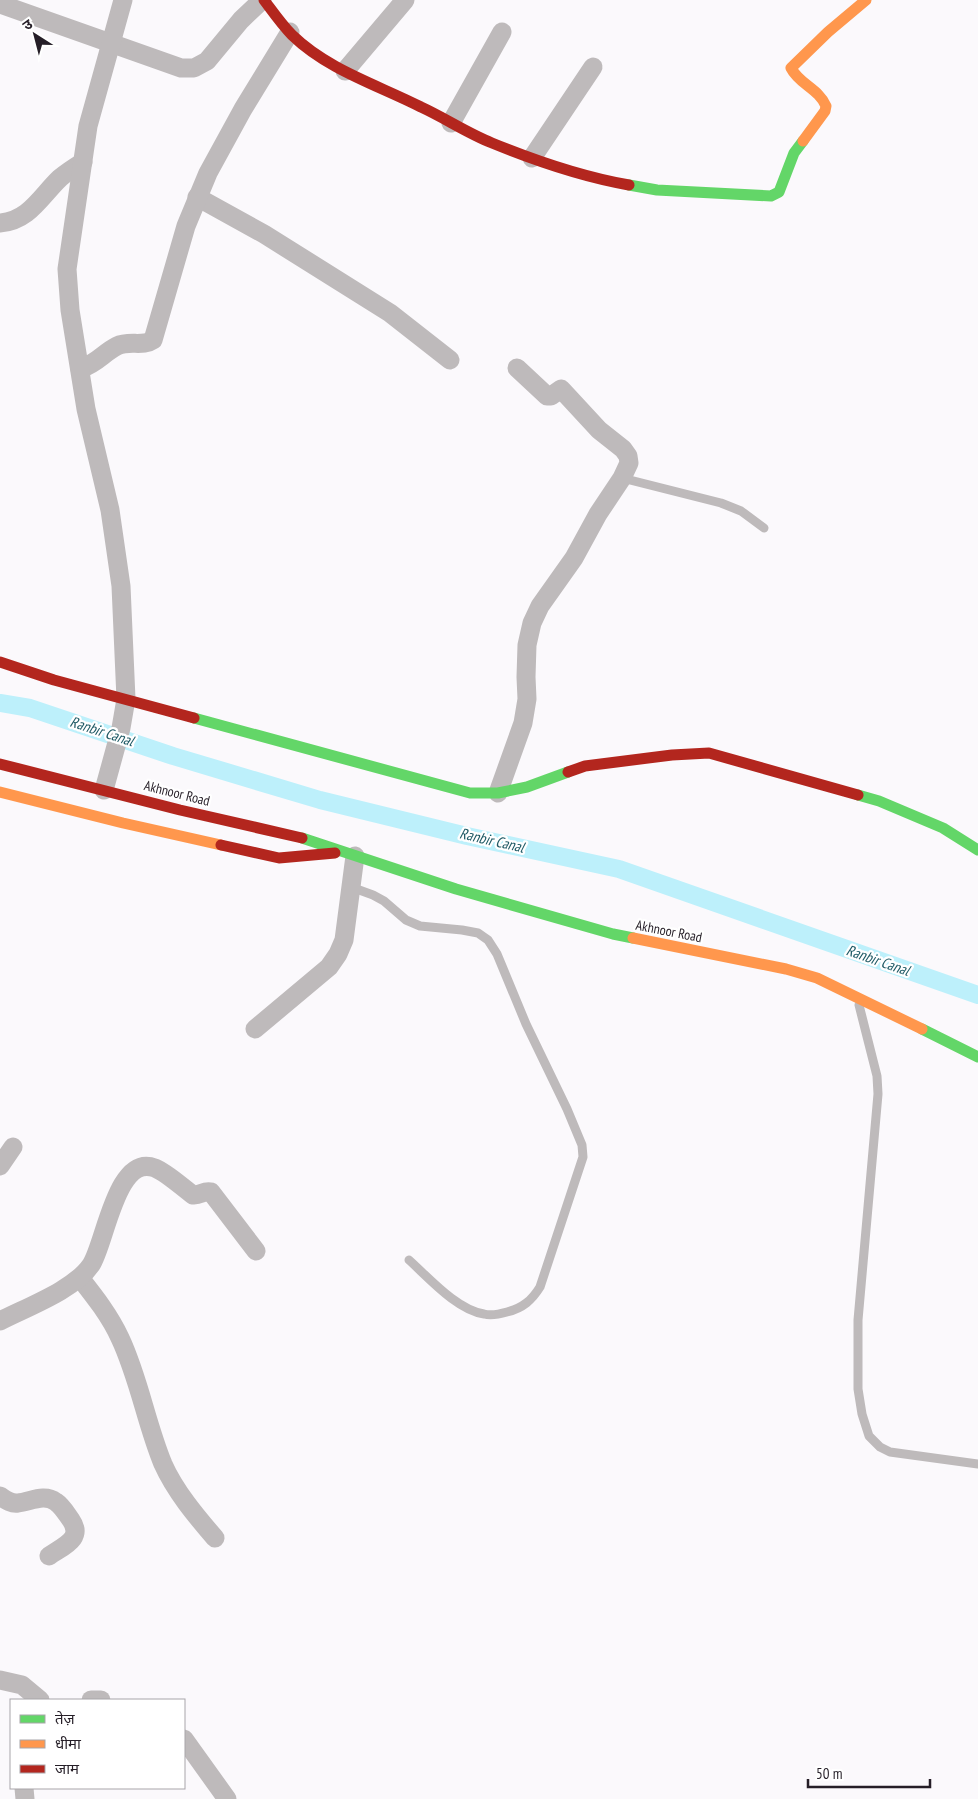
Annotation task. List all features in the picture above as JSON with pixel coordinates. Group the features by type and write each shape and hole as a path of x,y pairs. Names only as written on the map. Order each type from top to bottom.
{"main road":[{"path":"263,0 290,32 329,63 422,107 450,124 491,143 601,180 657,190 771,196 776,195 781,188 794,153 826,106 821,97 795,74 792,68 828,32 866,0"},
{"path":"0,662 54,680 470,793 498,793 527,787 585,766 672,755 709,753 879,801 943,828 978,850"},
{"name":"Akhnoor Road","path":"0,764 180,810 297,836 509,906 613,934 786,969 817,978 978,1057"},
{"name":"Akhnoor Road","path":"0,792 123,823 279,858 350,854"}],"street":[{"path":"104,790 121,728 126,699 121,586 110,510 86,409 70,310 67,269 88,126 123,0"},
{"path":"0,4 181,68 194,68 207,61 241,20 263,0"},
{"path":"345,71 405,0"},
{"path":"80,369 97,362 118,346 130,342 149,343 156,336 186,226 208,173 242,109 290,32"},
{"path":"450,124 502,32"},
{"path":"532,158 593,68"},
{"path":"0,223 10,222 27,214 62,176 83,162"},
{"path":"198,197 264,234 390,313 450,360"},
{"path":"498,793 523,723 527,699 527,645 532,623 540,606 574,558 598,514 622,478 629,462 628,456 623,449 599,430 561,389 551,396 547,396 517,368"},
{"path":"254,1029 329,967 338,954 344,940 351,887 350,854"},
{"path":"0,1166 13,1147"},
{"path":"0,1321 63,1289 80,1278 92,1265 99,1250 118,1194 127,1179 137,1170 147,1166 156,1168 193,1195 211,1192 256,1251"},
{"path":"80,1278 109,1317 120,1339 164,1466 198,1518 216,1538"},
{"path":"0,1496 9,1502 17,1503 47,1498 54,1500 60,1506 74,1524 76,1534 49,1556"},
{"path":"0,1680 22,1685 39,1699"},
{"path":"185,1741 227,1799"}],"lane":[{"path":"622,478 721,503 741,511 764,528"},
{"path":"351,887 384,901 406,920 420,926 478,933 488,940 497,954 546,1069 567,1109 582,1145 583,1157 540,1287 534,1297 524,1305 498,1314 484,1314 471,1310 442,1290 409,1260"},
{"path":"858,998 877,1076 878,1094 858,1320 858,1388 862,1414 869,1436 880,1447 890,1452 978,1464"}],"waterway":[{"name":"Ranbir Canal","path":"0,703 30,708 173,756 320,800 467,836 619,869 978,995"}],"traffic: fast":[{"path":"629,185 657,190 771,196 779,192 794,153 803,141"},
{"path":"194,718 470,793 498,793 527,787 568,772"},
{"path":"858,795 879,801 943,828 978,850"},
{"path":"302,838 456,889 633,938"},
{"path":"922,1029 978,1057"}],"traffic: slow":[{"path":"803,141 825,111 826,106 819,95 799,78 791,68 828,32 866,0"},
{"path":"0,792 221,845"},
{"path":"633,938 786,969 817,978 922,1029"}],"traffic: jam":[{"path":"264,0 288,31 306,47 321,58 354,76 509,150 577,173 629,185"},
{"path":"0,662 54,680 194,718"},
{"path":"568,772 585,766 672,755 709,753 858,795"},
{"path":"0,764 180,810 302,838"},
{"path":"221,845 279,858 335,853"}]}
